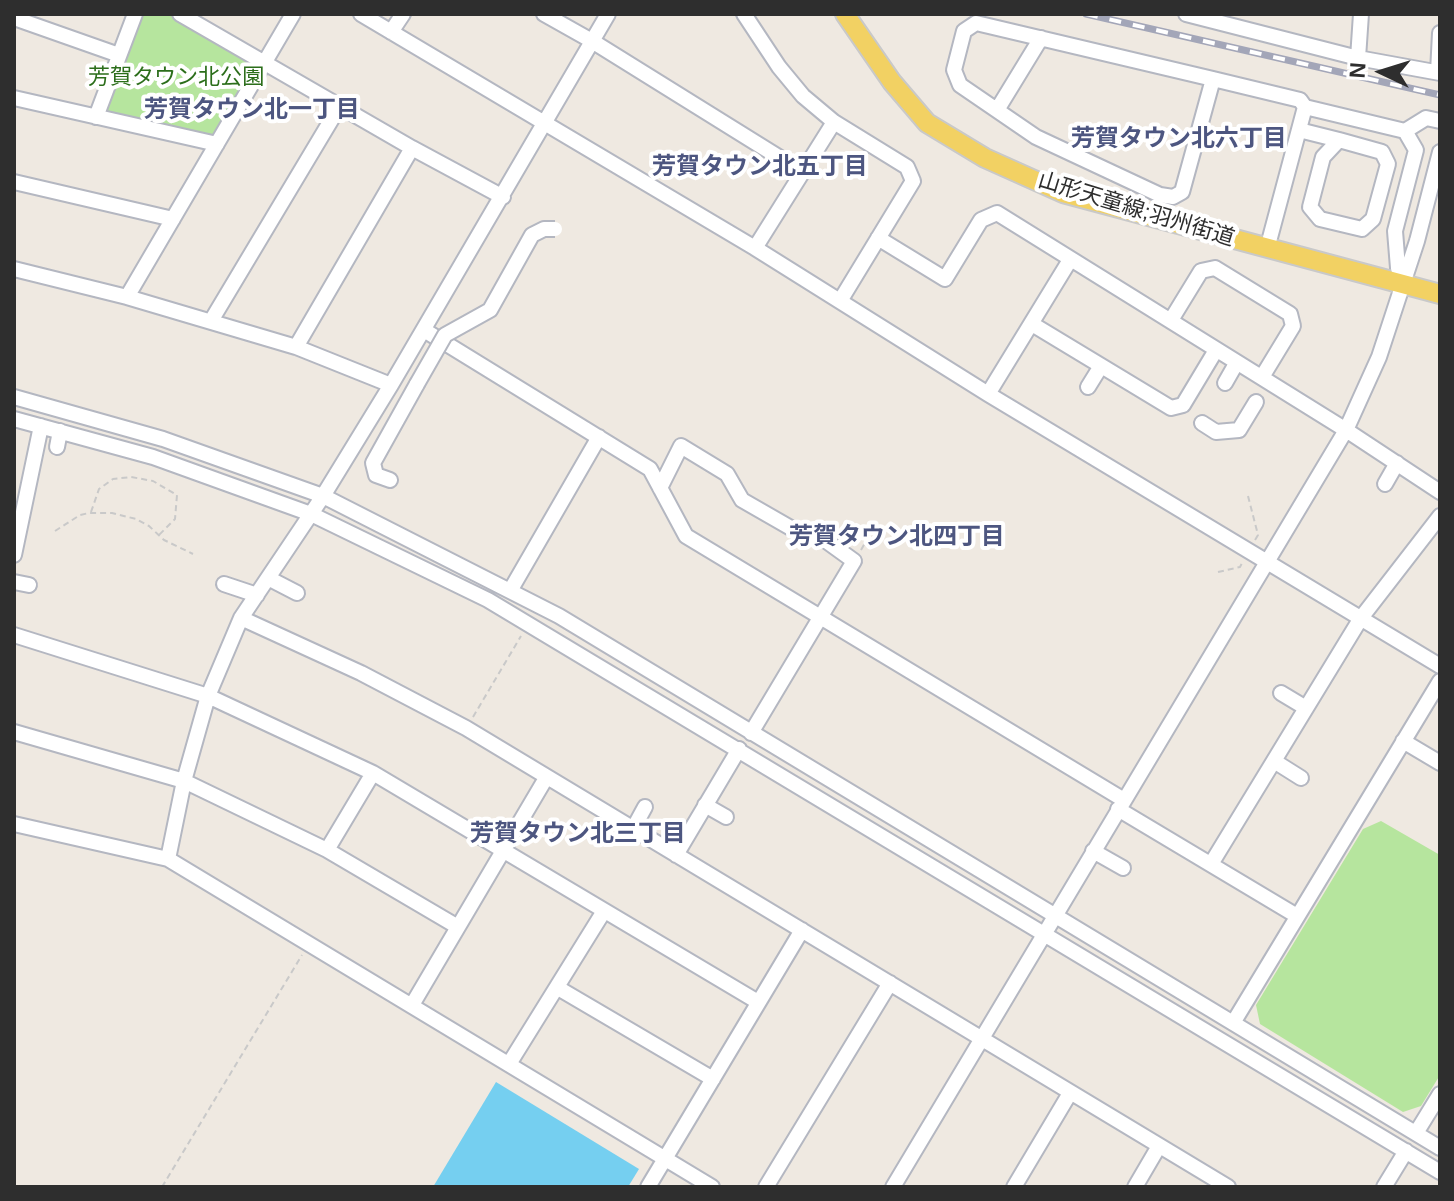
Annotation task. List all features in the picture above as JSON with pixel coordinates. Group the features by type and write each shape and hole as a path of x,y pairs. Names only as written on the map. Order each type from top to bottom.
{"main road":[{"name":"山形天童線;羽州街道","path":"845,14 892,82 927,123 985,158 1063,193 1440,294"}],"street":[{"path":"96,117 135,14"},
{"path":"180,14 339,107 503,197"},
{"path":"127,297 293,14"},
{"path":"361,14 755,248 988,394 1440,666"},
{"path":"391,32 403,14"},
{"path":"544,14 801,171"},
{"path":"168,859 184,781 214,668 241,618 323,496 391,385 608,14"},
{"path":"744,14 779,67 803,96 834,122 907,167 913,181 840,301"},
{"path":"1186,14 1358,58 1439,73 1440,33"},
{"path":"1358,58 1361,14"},
{"path":"14,18 119,55"},
{"path":"1213,79 1182,192 1173,197 1160,195 1036,137 960,85 954,70 964,31 976,23 1041,38 1213,79 1300,100 1305,107 1405,131 1426,118 1440,121"},
{"path":"997,110 1041,38"},
{"path":"14,98 217,144"},
{"path":"211,321 339,107"},
{"path":"1267,249 1305,107"},
{"path":"755,248 834,122"},
{"path":"1299,130 1339,140 1382,152 1388,164 1373,219 1362,229 1320,219 1310,207 1323,157 1339,140"},
{"path":"1404,284 1398,268 1395,231 1416,150 1405,131"},
{"path":"296,347 412,148"},
{"path":"893,1187 1346,430 1379,357 1404,284 1440,152"},
{"path":"14,182 173,219"},
{"path":"878,238 945,279 981,220 997,213 1262,377 1440,492"},
{"path":"390,480 376,475 373,463 445,335 490,310 532,235 544,229 555,229"},
{"path":"988,394 1070,260"},
{"path":"1171,320 1201,271 1215,268 1290,314 1293,326 1262,377"},
{"path":"14,269 127,297 296,347 391,385"},
{"path":"1032,324 1171,408 1183,405 1216,350"},
{"path":"424,330 650,469 686,536 1297,916"},
{"path":"1225,383 1237,362"},
{"path":"1088,387 1101,366"},
{"path":"14,397 163,439 323,496 559,616 1440,1148"},
{"path":"1202,423 1216,432 1239,430 1256,402"},
{"path":"14,419 153,457 311,514 488,600 1440,1172"},
{"path":"15,547 41,426"},
{"path":"57,447 60,431"},
{"path":"510,591 599,437"},
{"path":"660,488 681,446 727,474 742,500 803,535 818,535 854,561 751,733"},
{"path":"1385,484 1397,463"},
{"path":"221,499 226,483"},
{"path":"1211,864 1361,618 1440,516"},
{"path":"268,578 297,593"},
{"path":"224,584 257,595"},
{"path":"241,618 361,673 466,728 1228,1187"},
{"path":"14,635 208,696 373,773 758,1002"},
{"path":"1233,1023 1440,681"},
{"path":"1281,693 1306,708"},
{"path":"14,732 184,781 327,850 458,927"},
{"path":"1403,741 1440,763"},
{"path":"676,855 739,749"},
{"path":"1274,761 1301,778"},
{"path":"327,850 373,773"},
{"path":"412,1005 546,778"},
{"path":"705,805 726,817"},
{"path":"633,829 645,807"},
{"path":"14,824 168,859 712,1187"},
{"path":"1093,851 1123,868"},
{"path":"509,1064 604,911"},
{"path":"648,1187 802,930"},
{"path":"766,1187 890,983"},
{"path":"558,988 713,1079"},
{"path":"1014,1187 1070,1093"},
{"path":"1416,1133 1440,1094"},
{"path":"1135,1187 1159,1146"},
{"path":"1384,1187 1406,1151"}],"path":[{"path":"91,512 99,489 113,479 131,477 153,481 177,495 175,519 159,535"},
{"path":"55,531 69,520 91,512 127,516 193,554"},
{"path":"466,728 529,624"},
{"path":"162,1187 309,945"}],"green space":[{"name":"芳賀タウン北公園","path":"140,14 171,14 259,65 213,139 100,115"},
{"path":"1381,821 1440,855 1440,1075 1421,1106 1403,1112 1260,1024 1256,1005 1363,829"}],"water":[{"path":"496,1082 639,1169 628,1187 433,1187"}],"railway":[{"path":"1086,14 1440,95"}],"district":[{"name":"芳賀タウン北一丁目","path":"252,110"},
{"name":"芳賀タウン北六丁目","path":"1179,139"},
{"name":"芳賀タウン北五丁目","path":"760,167"},
{"name":"芳賀タウン北四丁目","path":"897,537"},
{"name":"芳賀タウン北三丁目","path":"578,834"}]}
